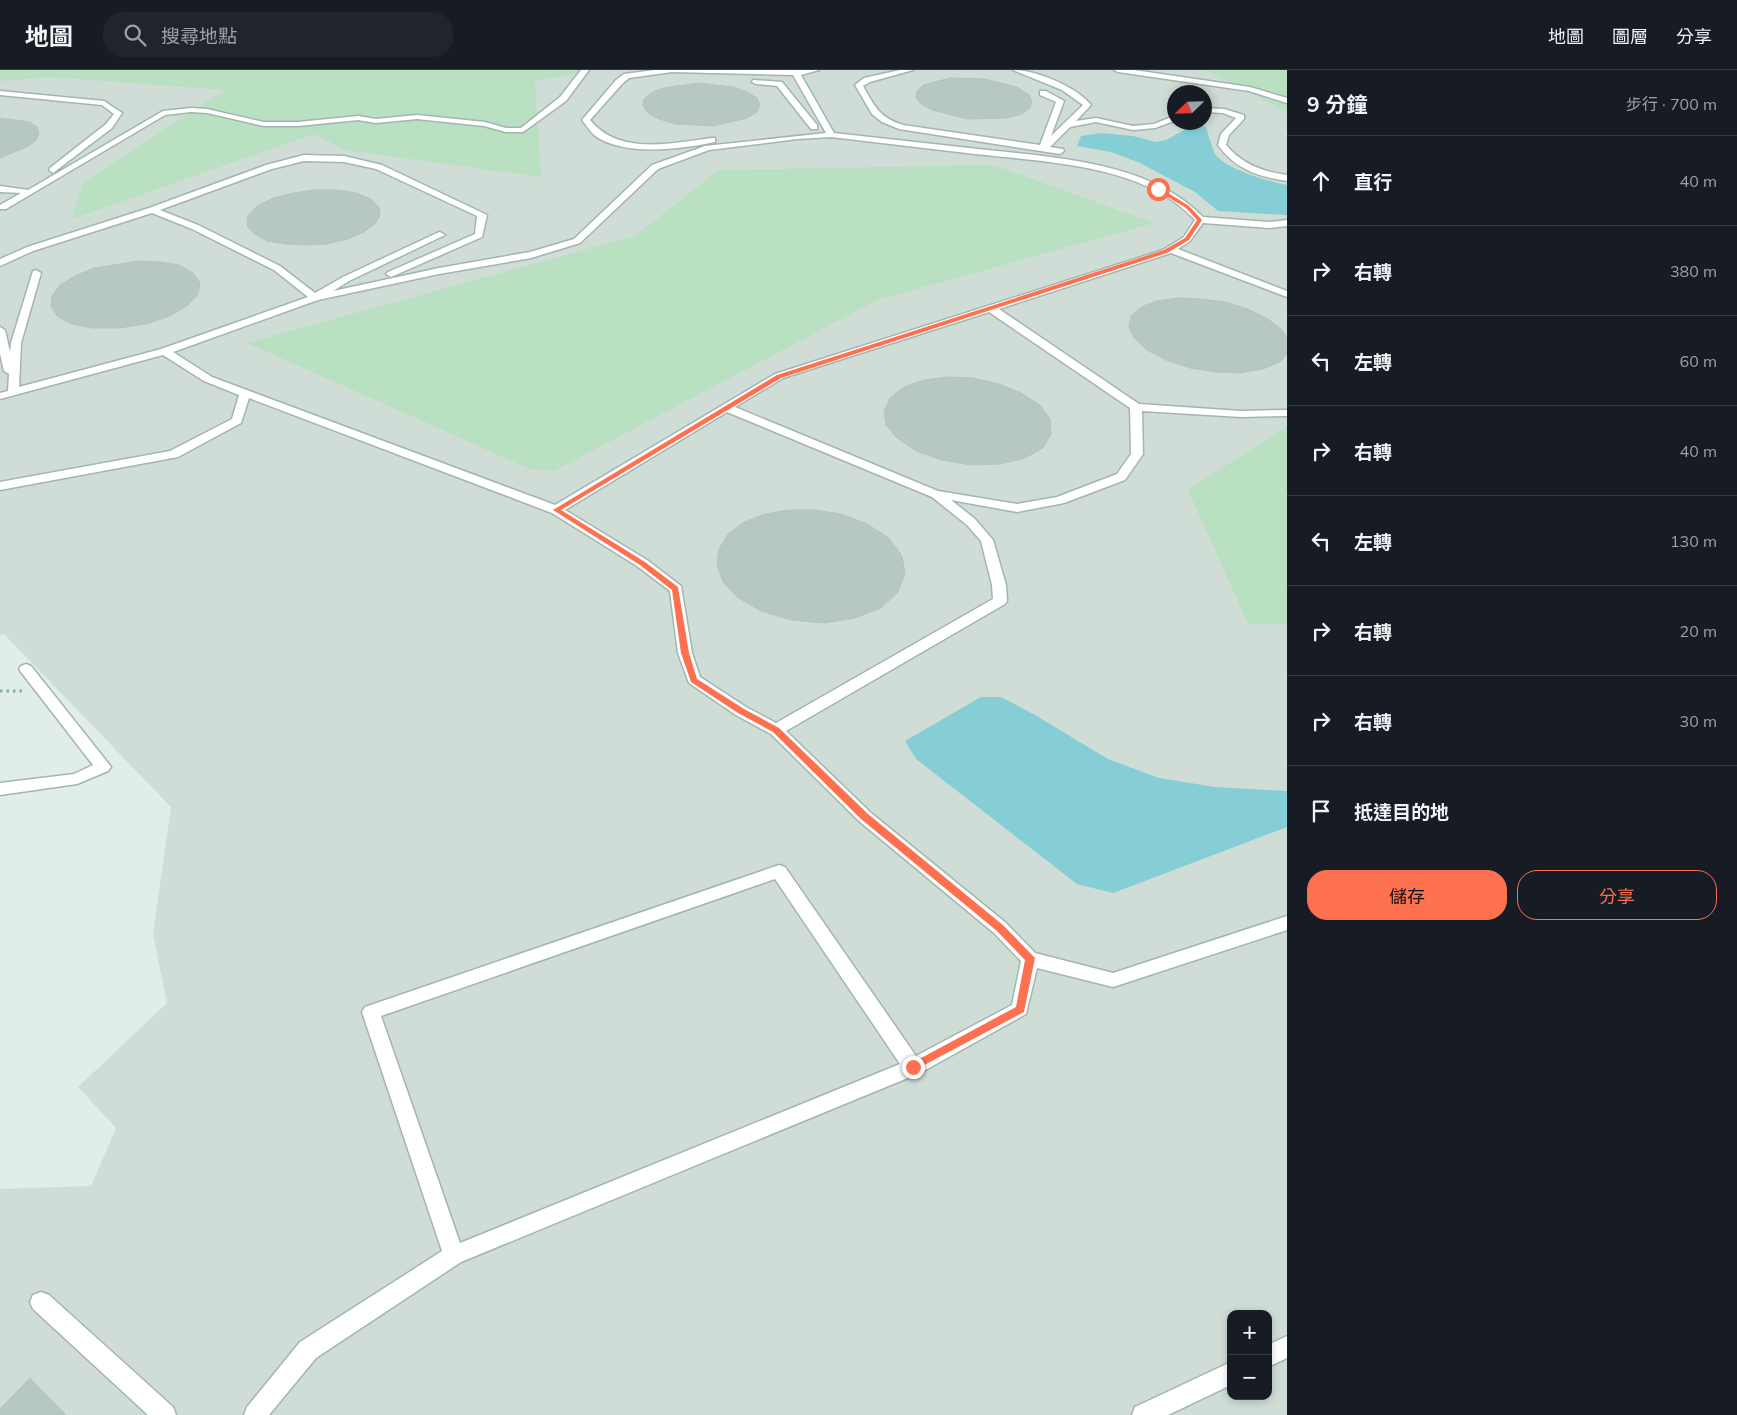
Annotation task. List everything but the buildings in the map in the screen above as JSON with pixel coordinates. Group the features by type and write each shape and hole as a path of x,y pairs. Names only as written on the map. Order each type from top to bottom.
{"lane":[{"path":"1,208 42,186 163,113 191,110 207,111 264,124 298,124 358,118 376,121 417,117 485,124 506,130 523,130 563,99 585,70"},
{"path":"814,127 642,147 602,138 592,130 586,120 619,82 627,76 672,70 796,73 816,70"},
{"path":"909,70 867,80 859,85 875,115 884,122 902,127 1074,154"},
{"path":"1018,70 1083,100 1086,105 1043,149 1060,101 1042,93"},
{"path":"1041,70 1085,94 1083,100"},
{"path":"1118,70 1224,84 1287,102"},
{"path":"796,73 831,135"},
{"path":"756,82 779,84 814,127 831,135"},
{"path":"0,93 104,103 118,114 109,126 1,208"},
{"path":"1212,111 1241,117 1225,134 1222,145 1230,157 1244,166 1274,176 1287,178"},
{"path":"1066,125 1096,120 1133,128 1155,126 1167,121"},
{"path":"7,394 166,351 315,298 439,271 531,255 577,241 616,202 655,168 708,148 797,137 831,135 1061,161 1126,175"},
{"path":"0,263 30,249 152,210 269,167 304,158 344,159 379,167 482,215 479,235 352,290"},
{"path":"1104,161 1126,175 1158,189 1188,207 1200,220 1269,224 1287,223"},
{"path":"0,189 24,191"},
{"path":"152,210 195,227 277,268 315,298"},
{"path":"556,510 779,376 992,309 1170,249 1187,239 1200,220"},
{"path":"315,298 346,279 440,235"},
{"path":"1170,249 1287,294"},
{"path":"7,394 16,343 36,273"},
{"path":"992,309 1136,407 1241,414 1287,413"},
{"path":"0,330 7,394"},
{"path":"166,351 208,379 556,510 642,564 676,589 685,653 694,680 741,711 776,730 864,816 1000,928 1030,958 1112,980 1287,923"},
{"path":"0,486 174,454 237,421 245,393"},
{"path":"726,408 936,494 1017,508 1060,500 1121,477 1137,454 1136,407"},
{"path":"776,730 1000,601 999,585 987,540 971,522 936,494"},
{"path":"0,789 77,779 103,768 26,669"},
{"path":"454,1255 371,1012 779,871 913,1067"},
{"path":"255,1415 308,1350 454,1255 913,1067 1020,1009 1030,958"},
{"path":"41,1302 165,1415"},
{"path":"1270,1355 1287,1347"},
{"path":"1143,1415 1227,1375"}],"shaded area":[{"path":"0,70 1287,70 1287,1415 0,1415 0,1189 91,1186 116,1128 78,1087 167,1003 153,934 171,807 4,634 0,636"}],"green space":[{"path":"0,70 595,70 535,81 541,177 345,150 314,134 72,219 83,183 225,90 50,77 0,81"},
{"path":"1206,70 1287,70 1287,112"},
{"path":"994,165 1154,223 877,300 554,471 530,469 247,343 635,236 719,170"},
{"path":"1287,426 1287,624 1248,624 1188,490"}],"water":[{"path":"1184,130 1207,130 1215,154 1220,160 1238,170 1259,178 1287,185 1287,215 1218,211 1195,192 1140,163 1111,152 1077,146 1081,136 1101,133 1133,136 1156,142 1166,140"},
{"path":"981,697 1001,697 1108,759 1159,778 1215,787 1287,791 1287,827 1113,893 1077,884 916,759 905,741"}],"route":[{"path":"913,1067 1020,1009 1030,958 1000,928 864,816 776,730 741,711 694,680 685,653 676,589 642,564 556,510 779,376 1166,252 1187,239 1200,220 1188,207 1158,189"}]}
